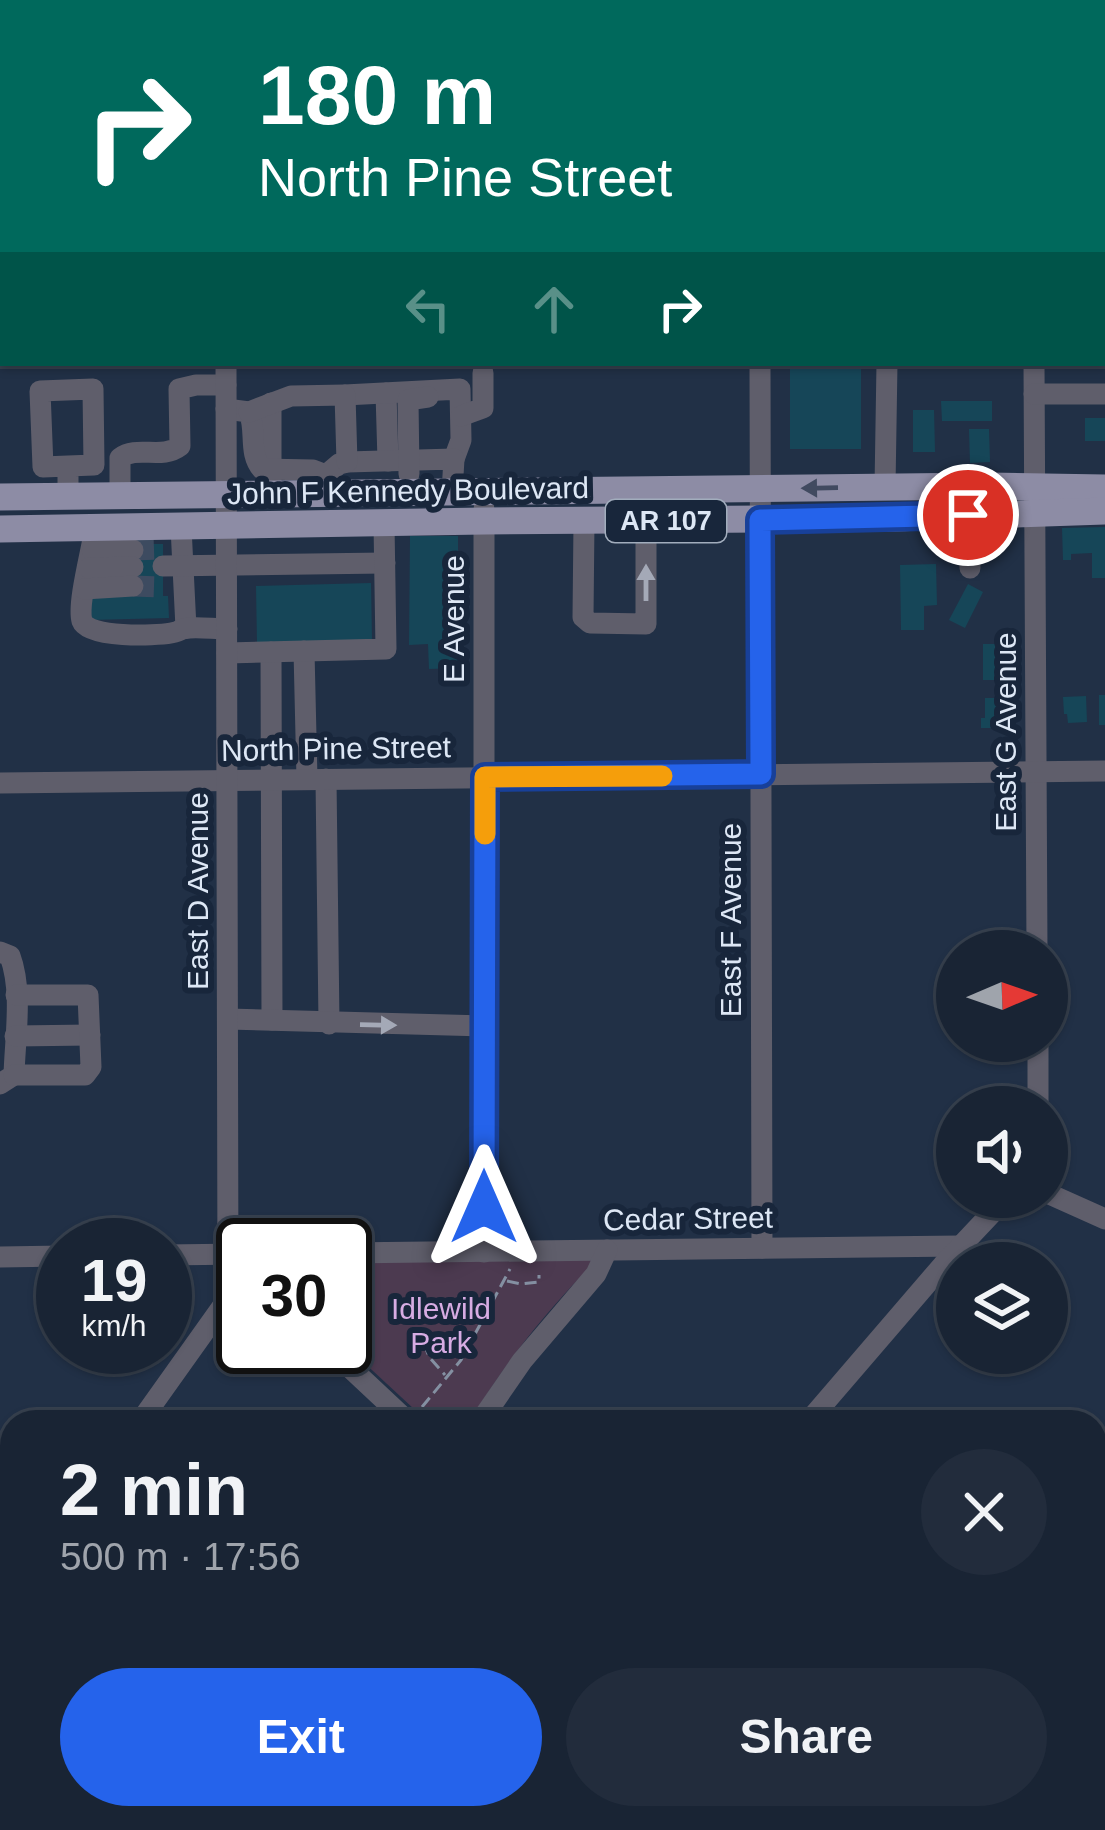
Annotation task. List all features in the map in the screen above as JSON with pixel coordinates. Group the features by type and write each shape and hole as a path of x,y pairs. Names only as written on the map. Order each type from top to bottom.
{"main road":[{"name":"John F Kennedy Boulevard","path":"0,497 226,495 266,475 397,493 885,488 1105,511"},
{"name":"John F Kennedy Boulevard","path":"0,529 90,559 174,561 226,526 968,515 1105,488"}],"street":[{"name":"East F Avenue","path":"760,366 762,1248"},
{"path":"885,488 887,366"},
{"name":"East G Avenue","path":"1034,366 1037,930"},
{"path":"460,416 483,408 483,373"},
{"path":"120,495 120,458 126,453 172,453 180,446 179,389 226,374"},
{"name":"East D Avenue","path":"226,374 228,1019 236,1218"},
{"path":"226,409 261,408 292,396 460,389 452,492"},
{"path":"226,653 386,649 385,563 397,493 409,478 392,461 386,392"},
{"path":"345,394 347,462"},
{"path":"1034,394 1105,394"},
{"path":"392,461 408,400 444,397 451,401 457,449"},
{"path":"226,459 266,475 261,408"},
{"path":"327,485 339,464 392,461 457,449"},
{"path":"68,466 68,496"},
{"name":"E Avenue","path":"484,491 484,1252"},
{"path":"968,515 970,568"},
{"path":"584,522 583,617 590,623 646,624 646,521"},
{"path":"90,559 133,568 90,559"},
{"path":"90,559 82,622 88,628 101,633 149,634 226,629"},
{"path":"186,628 174,561 385,563"},
{"path":"304,651 317,779 329,1024"},
{"path":"271,652 272,1020"},
{"name":"North Pine Street","path":"0,783 1105,771"},
{"path":"0,952 10,956 16,995 7,1079 85,1075 92,1067 88,994 16,995"},
{"path":"228,1019 485,1026"},
{"path":"15,1036 90,1035"},
{"path":"1068,1202 1105,1219"},
{"path":"964,1242 987,1218"},
{"name":"Cedar Street","path":"372,1257 936,1246"},
{"path":"488,1410 522,1361 596,1274 607,1250"},
{"path":"0,1257 36,1256"},
{"path":"818,1410 936,1274"},
{"name":"East D Avenue","path":"149,1410 216,1315"},
{"path":"362,1374 408,1410"}],"path":[{"path":"418,1410 461,1360 518,1251"},
{"path":"506,1281 539,1282 539,1275"},
{"path":"424,1342 429,1357 447,1377"}],"green space":[{"name":"Idlewild Park","path":"607,1250 532,1332 477,1410 415,1410 372,1370 372,1253"}],"building":[{"path":"790,369 861,369 861,449 790,449"},
{"path":"941,401 992,401 992,421 942,421"},
{"path":"913,410 934,410 935,452 913,452"},
{"path":"1085,418 1105,418 1105,441 1085,441"},
{"path":"969,429 989,429 990,462 970,463"},
{"path":"1105,527 1105,578 1092,578 1092,553 1071,554 1071,560 1063,560 1062,528"},
{"path":"410,536 458,536 458,668 429,669 428,644 409,645"},
{"path":"132,544 163,544 163,596 168,596 169,618 90,620 91,596"},
{"path":"936,564 937,605 924,606 924,630 901,630 900,565"},
{"path":"371,583 372,642 257,643 256,586"},
{"path":"968,584 983,592 965,628 949,620"},
{"path":"983,644 995,644 995,660 1007,660 1007,680 983,680"},
{"path":"1099,695 1105,695 1105,725 1099,725"},
{"path":"1086,696 1087,722 1068,723 1063,697"},
{"path":"985,698 1006,698 1006,728 981,728"}],"tunnel":[{"path":"133,550 163,549"},
{"path":"133,586 163,587"}],"slow traffic":[{"path":"485,834 485,777 662,776"}],"route":[{"path":"484,1207 485,777 761,774 760,520 968,515"}]}
